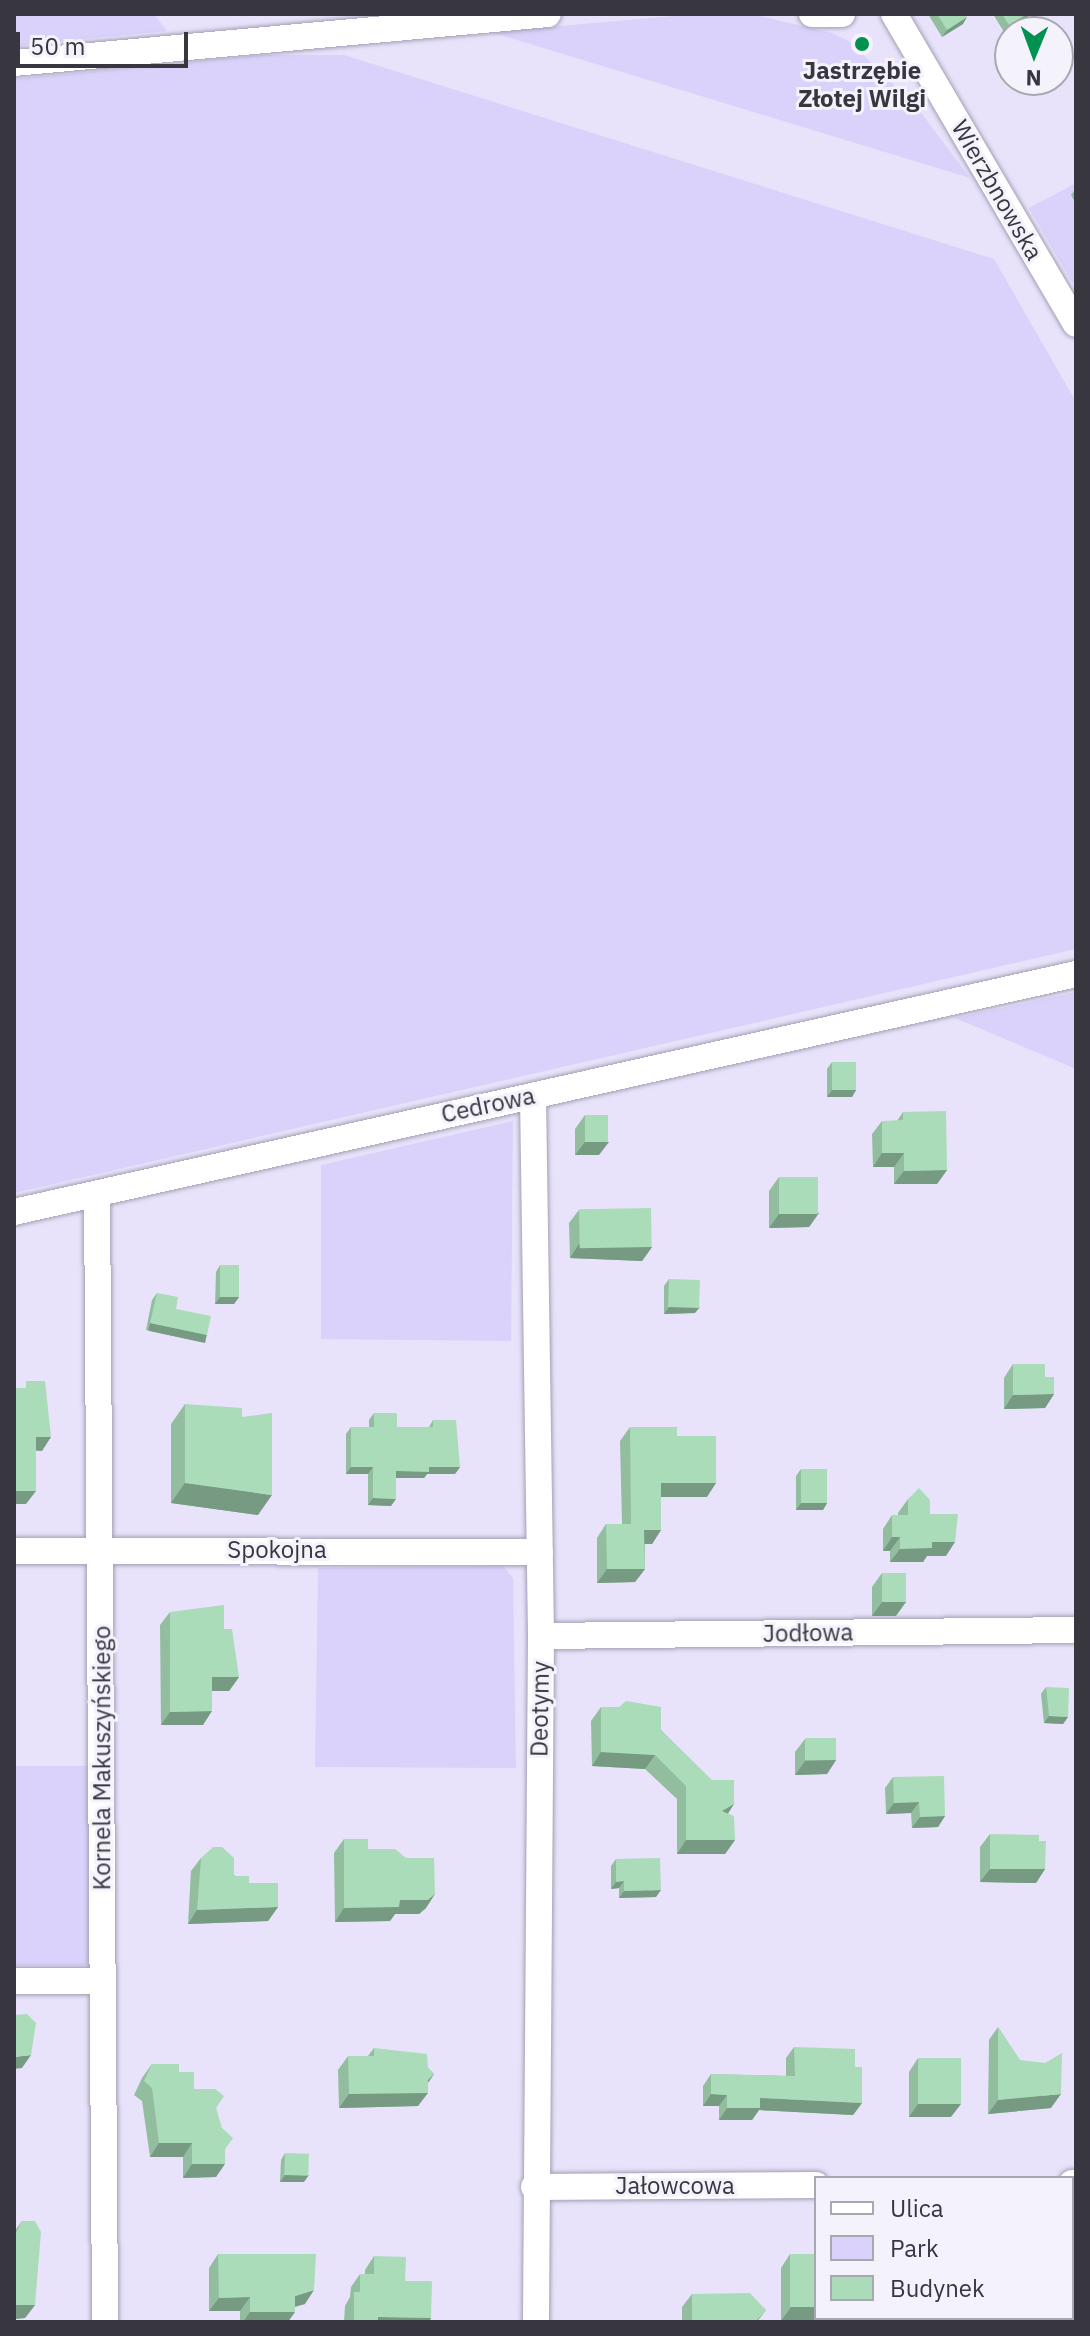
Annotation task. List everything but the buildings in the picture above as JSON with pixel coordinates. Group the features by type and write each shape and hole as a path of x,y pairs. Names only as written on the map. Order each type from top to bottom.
{"street":[{"path":"14,63 548,14"},
{"path":"812,14 842,14"},
{"name":"Wierzbnowska","path":"894,14 1076,324"},
{"name":"Cedrowa","path":"14,1212 1076,974"},
{"name":"Deotymy","path":"533,1096 541,1636 534,2187 536,2322"},
{"name":"Kornela Makuszyńskiego","path":"97,1194 102,1550 105,2322"},
{"name":"Spokojna","path":"14,1551 540,1552"},
{"name":"Jodłowa","path":"541,1636 1076,1630"},
{"path":"14,1981 102,1981"},
{"name":"Jałowcowa","path":"534,2187 814,2185"}],"green space":[{"path":"14,14 154,14 167,31 14,46"},
{"path":"697,14 751,14 832,33 850,42 916,106 970,178 491,32"},
{"path":"261,55 344,55 994,259 1076,402 1076,949 14,1193 14,79"},
{"path":"1076,183 1076,289 1029,208"},
{"path":"1076,992 1076,1069 955,1018"},
{"path":"513,1121 511,1341 321,1339 321,1165"},
{"path":"503,1566 513,1578 516,1768 315,1767 318,1568"},
{"path":"14,1766 90,1766 90,1965 14,1965"}],"place":[{"name":"Jastrzębie Złotej Wilgi","path":"862,44"}]}
